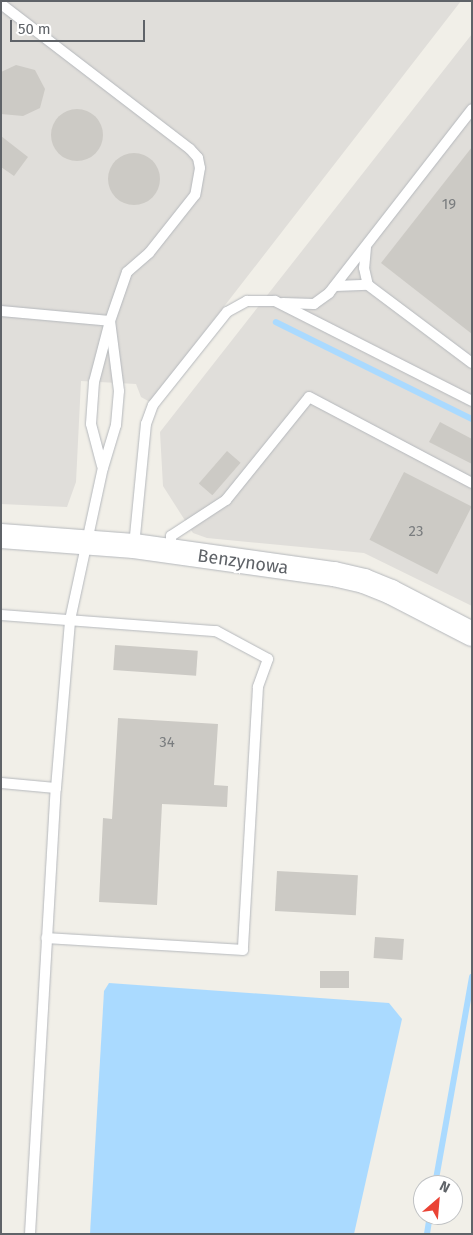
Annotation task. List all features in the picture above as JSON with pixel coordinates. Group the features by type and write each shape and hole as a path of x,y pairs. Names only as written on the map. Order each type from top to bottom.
{"street":[{"name":"Benzynowa","path":"1,536 134,546 364,581 422,607 472,634"}],"lane":[{"path":"1,4 198,158 200,178 195,195 149,253 128,272 110,321 94,382 91,424 103,468"},
{"path":"134,546 146,424 153,405 227,312 247,301 314,304 335,286 472,109"},
{"path":"366,246 364,268 368,285"},
{"path":"335,286 368,285 472,363"},
{"path":"274,301 472,401"},
{"path":"1,311 110,321"},
{"path":"30,1234 46,938 70,620 103,468 116,425 120,383 110,321"},
{"path":"171,552 172,536 226,500 309,397 472,484"},
{"path":"1,615 216,631 268,659 258,687 243,950 46,938"},
{"path":"1,783 56,788"}],"shaded area":[{"path":"1,1 461,1 150,402 141,397 136,384 81,381 76,482 67,507 1,504"},
{"path":"472,34 472,606 364,553 207,538 193,533 163,486 160,432"}],"water":[{"path":"109,983 389,1003 402,1019 354,1234 90,1234 104,991"}],"building":[{"path":"16,65 35,70 45,89 40,108 23,116 1,114 1,72"},
{"path":"77,109 87,111 95,117 101,125 103,135 101,145 95,153 87,159 77,161 67,159 59,153 53,145 51,135 53,125 59,117 67,111"},
{"path":"1,136 28,157 14,176 1,167"},
{"path":"472,147 472,334 381,263"},
{"path":"134,153 148,157 156,165 160,179 156,193 148,201 134,205 120,201 112,193 108,179 112,165 120,157"},
{"path":"440,422 472,439 472,464 429,442"},
{"path":"227,451 241,463 212,495 199,483"},
{"path":"404,472 472,507 437,574 369,540"},
{"path":"115,645 198,651 196,676 113,670"},
{"path":"118,718 218,724 214,785 228,786 227,807 162,804 157,905 99,902 103,818 112,819"},
{"path":"277,871 358,875 356,915 275,911"},
{"path":"375,937 404,939 402,960 374,958"},
{"path":"320,971 349,971 349,988 320,988"}],"waterway":[{"path":"276,322 472,419"},
{"path":"437,1175 472,977"},
{"path":"427,1234 428,1225"}]}
